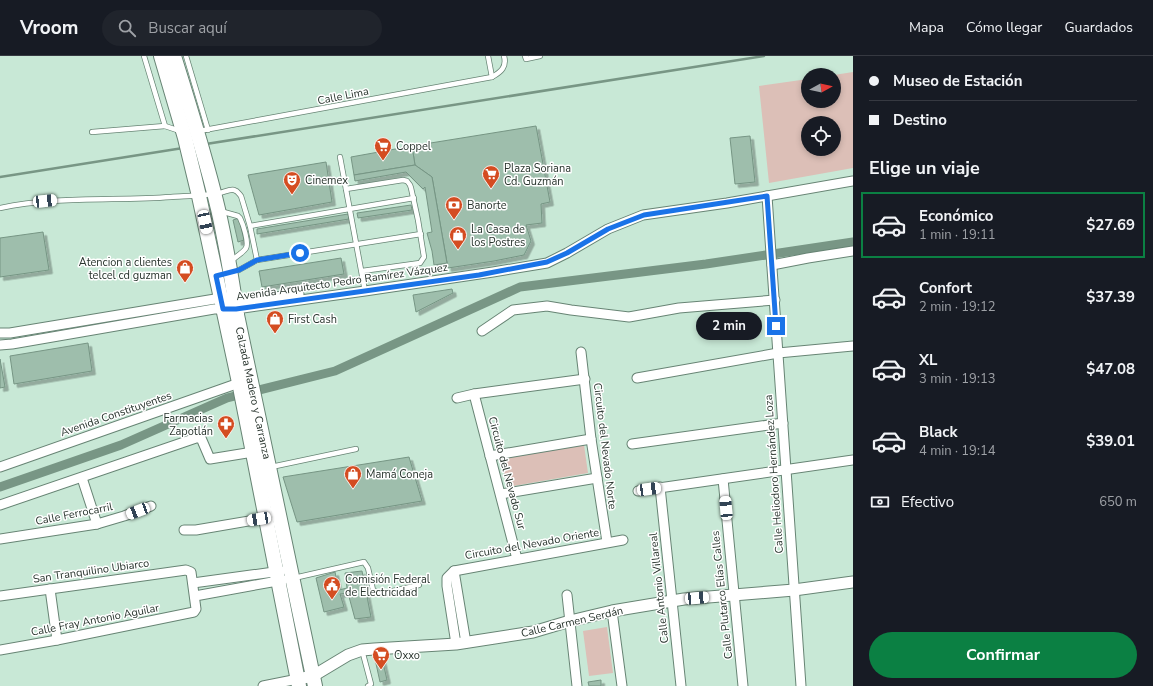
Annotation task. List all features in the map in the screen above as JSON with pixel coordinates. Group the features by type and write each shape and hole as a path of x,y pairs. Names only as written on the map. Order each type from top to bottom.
{"main road":[{"name":"Calzada Madero y Carranza","path":"161,56 194,133"},
{"name":"Calzada Madero y Carranza","path":"174,56 194,133 200,166 199,196 216,276 229,304"},
{"name":"Calzada Madero y Carranza","path":"200,166 214,194 218,210 230,267 229,304 245,390 253,423 269,468 266,518 314,681"},
{"name":"Calzada Madero y Carranza","path":"253,423 253,452 268,496 284,575 299,683"}],"street":[{"name":"Avenida Arquitecto Pedro Ramírez Vázquez","path":"0,333 10,333 99,318 493,272 547,262 567,253 608,229 644,215 853,181"},
{"name":"Calle Heliodoro Hernández Loza","path":"767,196 801,686"},
{"path":"772,262 853,252"},
{"name":"Avenida Arquitecto Pedro Ramírez Vázquez","path":"0,345 209,310 229,304 459,272 567,253"},
{"path":"482,331 513,310 547,306 629,317 679,308 775,300"},
{"path":"99,318 101,329"},
{"path":"637,378 778,353 853,346"},
{"name":"Circuito del Nevado Norte","path":"581,352 591,439 607,542"},
{"path":"457,398 474,394 585,379"},
{"name":"Avenida Constituyentes","path":"0,466 245,390"},
{"name":"Circuito del Nevado Sur","path":"474,394 517,559"},
{"path":"632,444 783,423"},
{"path":"0,505 196,438 201,438 210,459 253,452"},
{"path":"490,456 591,439"},
{"path":"638,491 786,469 853,461"},
{"path":"82,478 97,524"},
{"path":"501,494 597,478"},
{"name":"Calle Plutarco Elías Calles","path":"723,479 744,686"},
{"name":"Calle Antonio Villareal","path":"660,488 681,686"},
{"name":"Calle Ferrocarril","path":"0,540 97,524 151,506"},
{"path":"184,530 196,530 266,518"},
{"name":"Circuito del Nevado Oriente","path":"461,643 447,586 451,574 517,559 623,540"},
{"name":"San Tranquilino Ubiarco","path":"0,596 186,570 191,572 193,583"},
{"path":"284,575 195,596 193,583 284,575"},
{"name":"Calle Carmen Serdán","path":"299,683 314,681 348,655 362,650 461,643 533,632 612,611 684,599 794,590 853,582"},
{"path":"50,589 57,640"},
{"path":"568,595 577,686"},
{"name":"Calle Fray Antonio Aguilar","path":"0,650 194,612 196,609 195,596"},
{"path":"612,611 622,686"},
{"path":"263,686 299,683"}],"lane":[{"path":"144,56 165,126"},
{"path":"92,132 165,126 194,133 186,56"},
{"path":"488,56 492,77 504,69 504,56"},
{"path":"526,58 540,56"},
{"name":"Calle Lima","path":"194,133 492,77"},
{"path":"340,157 364,286"},
{"path":"346,189 404,180 410,185 414,198 424,257 420,263 362,271"},
{"path":"0,208 17,204 59,200 117,198 139,199 199,196 233,190 238,192 250,226 257,260"},
{"path":"250,226 414,198"},
{"path":"216,276 230,267 244,250 247,242 240,218 218,210"},
{"path":"230,267 239,270 257,260 421,234"},
{"path":"269,468 356,449"},
{"path":"284,575 364,562 368,568 373,590 380,594 419,585"},
{"path":"362,650 371,684 368,686"}],"shaded area":[{"path":"853,72 853,168 769,183 759,86 801,80 801,108 841,108 841,74"},
{"path":"584,445 588,473 508,487 500,459"},
{"path":"607,627 613,673 589,676 583,631"}],"building":[{"name":"Plaza Soriana Cd. Guzmán","path":"536,126 550,202 541,204 542,223 526,225 531,241 524,255 448,268 432,177 415,165 412,146"},
{"path":"750,136 755,182 735,184 730,138"},
{"name":"Coppel","path":"412,146 415,165 354,175 351,157"},
{"name":"Cinemex","path":"326,162 332,202 259,215 248,175"},
{"path":"415,165 432,177 447,263 434,265 427,233 432,232 425,187 423,189 406,172 355,181 354,175"},
{"path":"411,205 412,210 358,218 357,213"},
{"path":"348,214 349,219 257,234 257,229"},
{"path":"239,218 244,240 238,242 233,220"},
{"path":"43,232 49,270 0,277 0,238"},
{"path":"341,258 344,274 262,287 259,271"},
{"path":"452,289 453,293 416,312 413,295"},
{"path":"88,343 92,371 14,384 10,356"},
{"path":"0,359 5,387 0,388"},
{"name":"Mamá Coneja","path":"409,457 422,501 297,522 283,477"},
{"name":"Comisión Federal de Electricidad","path":"362,571 371,617 355,619 348,593 340,594 344,607 324,612 316,578 335,572 339,590 347,588 345,573"},
{"name":"Oxxo","path":"382,658 387,680 380,682 375,659"},
{"path":"601,680 601,686 589,686 588,682"}],"waterway":[{"path":"206,144 764,56"},
{"path":"0,177 183,148"},
{"path":"0,487 121,445 227,398 335,371 520,287 706,264 853,242"}],"place":[{"name":"Coppel","path":"383,161"},
{"name":"Plaza Soriana Cd. Guzmán","path":"491,189"},
{"name":"Cinemex","path":"292,195"},
{"name":"Banorte","path":"454,220"},
{"name":"La Casa de los Postres","path":"458,250"},
{"name":"Atencion a clientes telcel cd guzman","path":"185,283"},
{"name":"First Cash","path":"275,334"},
{"name":"Farmacias Zapotlán","path":"226,439"},
{"name":"Mamá Coneja","path":"353,489"},
{"name":"Comisión Federal de Electricidad","path":"332,600"},
{"name":"Oxxo","path":"381,670"}],"route":[{"path":"300,253 257,260 239,270 216,276 223,309 236,309 365,291 493,272 547,262 567,253 608,229 644,215 767,196 776,326"}]}
